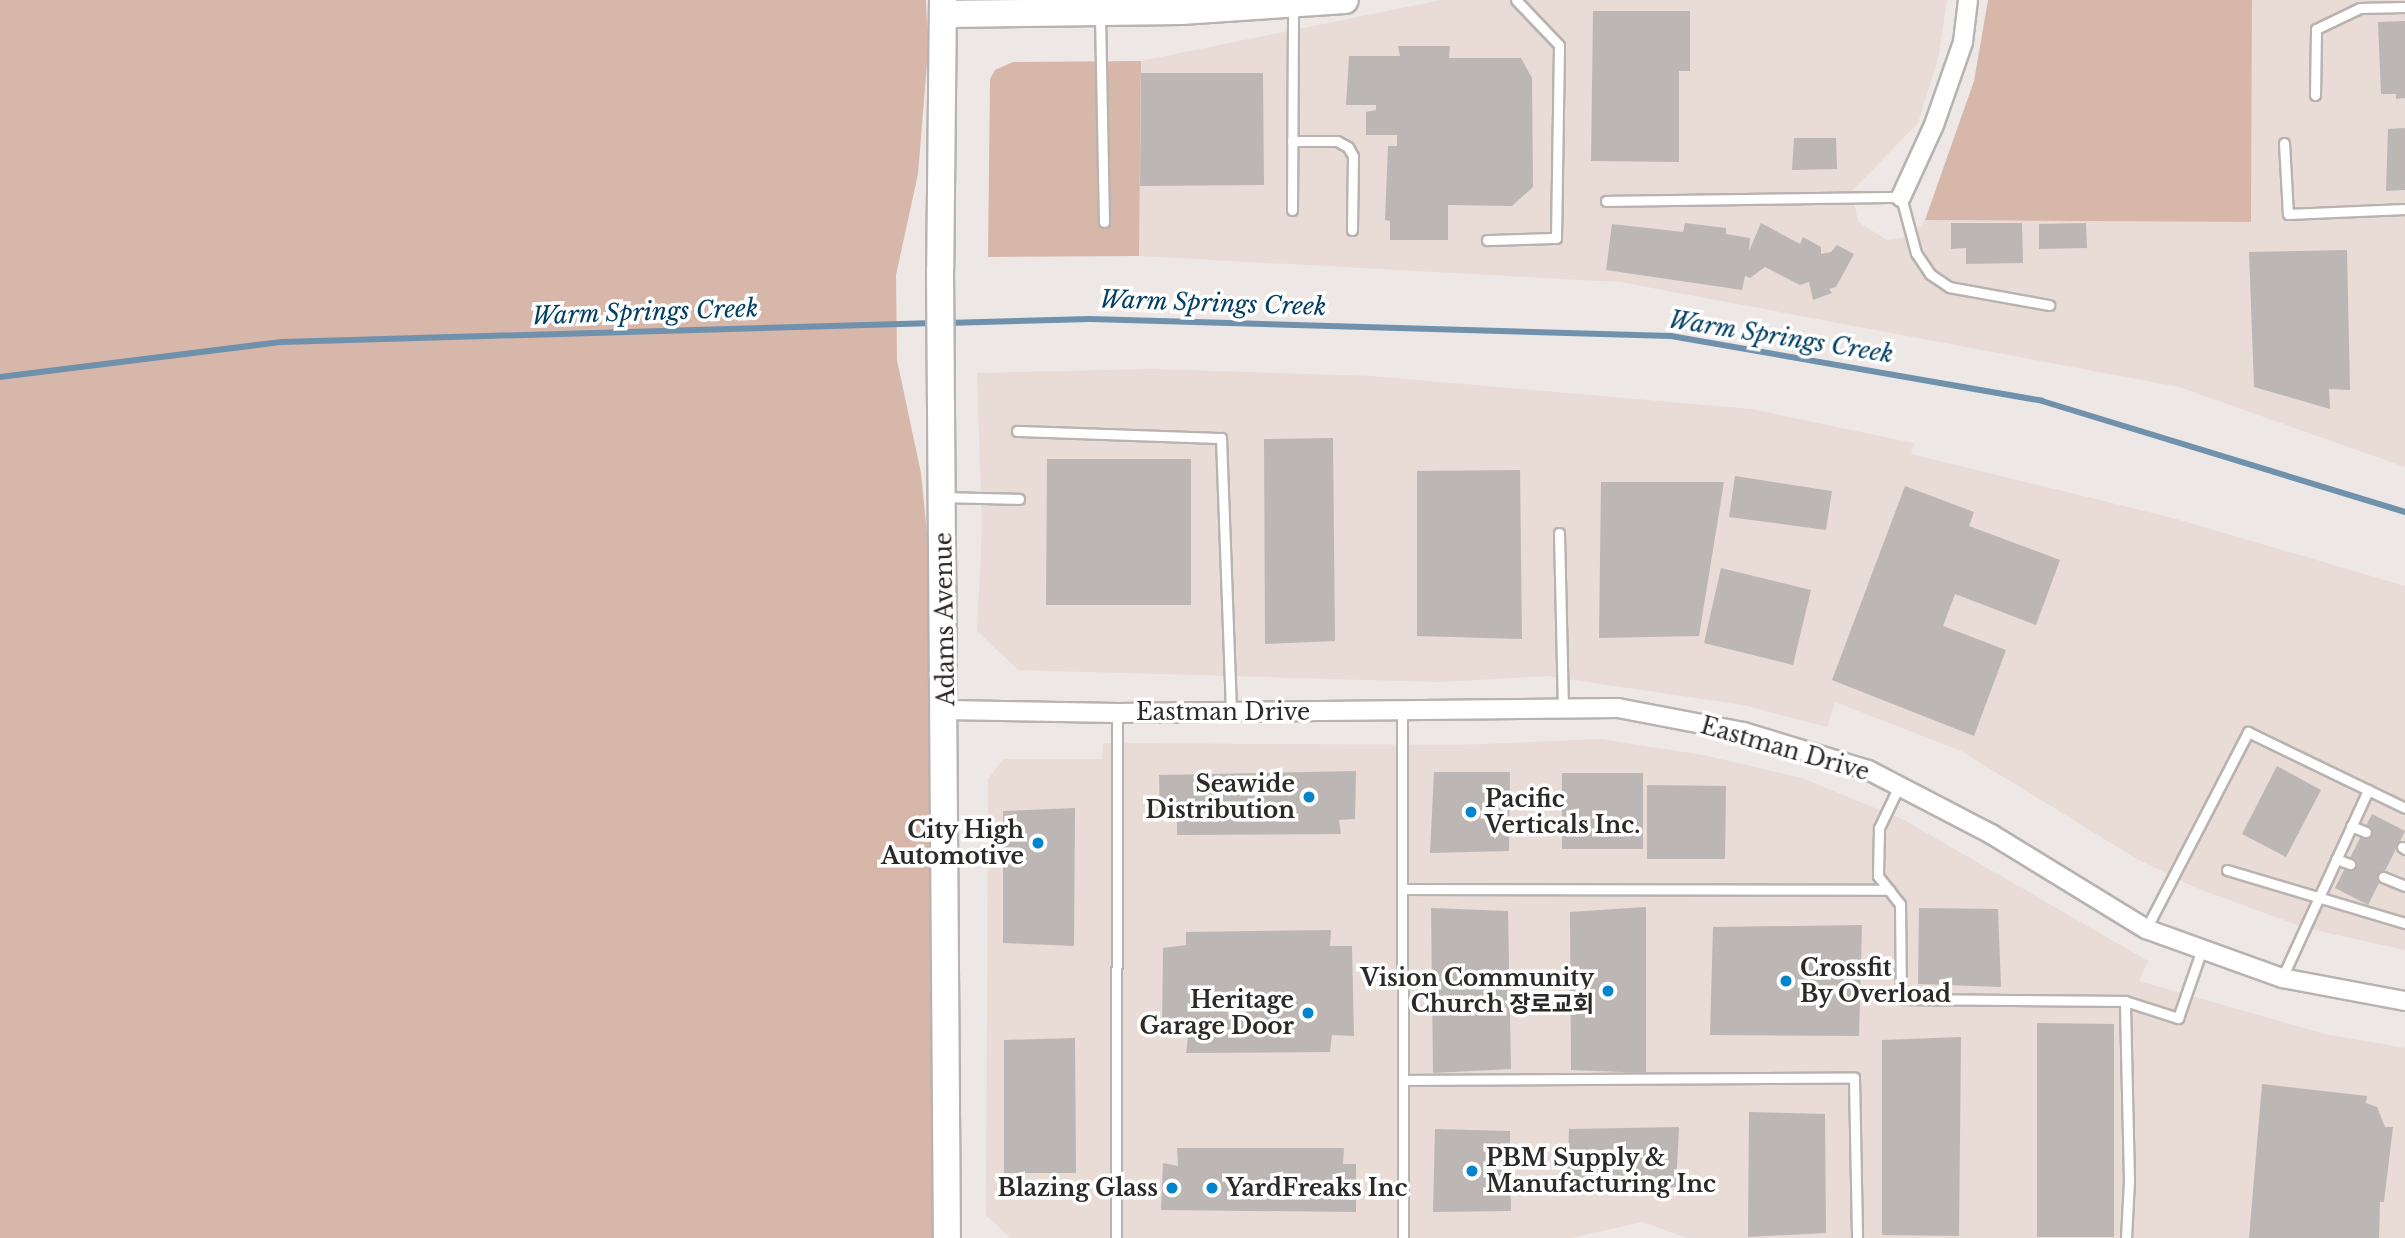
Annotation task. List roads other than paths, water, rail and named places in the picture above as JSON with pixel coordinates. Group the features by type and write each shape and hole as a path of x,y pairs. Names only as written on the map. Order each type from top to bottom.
{"street":[{"path":"943,7 1100,14 1345,0"},
{"path":"1901,197 1934,125 1963,42 1968,0"},
{"name":"Adams Avenue","path":"943,7 940,270 946,710 947,1238"},
{"name":"Eastman Drive","path":"946,710 1231,713 1618,708 1744,732 1868,770 1990,834 2146,929 2282,978 2405,1001"}],"lane":[{"path":"1487,240 1556,238 1559,45 1516,0"},
{"path":"1292,210 1293,4"},
{"path":"2315,95 2316,29 2360,8 2405,7"},
{"path":"1100,14 1104,222"},
{"path":"1292,141 1337,141 1348,147 1353,156 1352,230"},
{"path":"2284,143 2288,214 2405,209"},
{"path":"1606,201 1901,197 1916,253 1930,274 1949,286 2049,305"},
{"path":"1017,431 1221,438 1231,713"},
{"path":"943,497 1019,499"},
{"path":"1559,533 1563,709"},
{"path":"1402,711 1403,1238"},
{"path":"1116,1238 1117,713"},
{"path":"2146,929 2248,732 2405,808"},
{"path":"1899,786 1879,828 1878,876 1900,904 1901,999 2125,1001 2178,1018 2202,950"},
{"path":"2282,978 2368,790"},
{"path":"2351,826 2366,832"},
{"path":"2336,859 2350,864"},
{"path":"2227,870 2405,923"},
{"path":"2383,877 2405,886"},
{"path":"1402,889 1889,890"},
{"path":"2125,1001 2129,1181 2126,1238"},
{"path":"1403,1080 1854,1078 1857,1238"}],"waterway":[{"name":"Warm Springs Creek","path":"946,323 1090,319 1671,336 2042,401 2405,512"},
{"name":"Warm Springs Creek","path":"0,377 282,342 935,323"}],"place":[{"name":"Seawide Distribution","path":"1309,797"},
{"name":"Pacific Verticals Inc.","path":"1471,812"},
{"name":"City High Automotive","path":"1038,843"},
{"name":"Crossfit By Overload","path":"1786,981"},
{"name":"Vision Community Church 장로교회","path":"1608,991"},
{"name":"Heritage Garage Door","path":"1308,1013"},
{"name":"PBM Supply & Manufacturing Inc","path":"1472,1171"},
{"name":"Blazing Glass","path":"1172,1188"},
{"name":"YardFreaks Inc","path":"1212,1188"}]}
